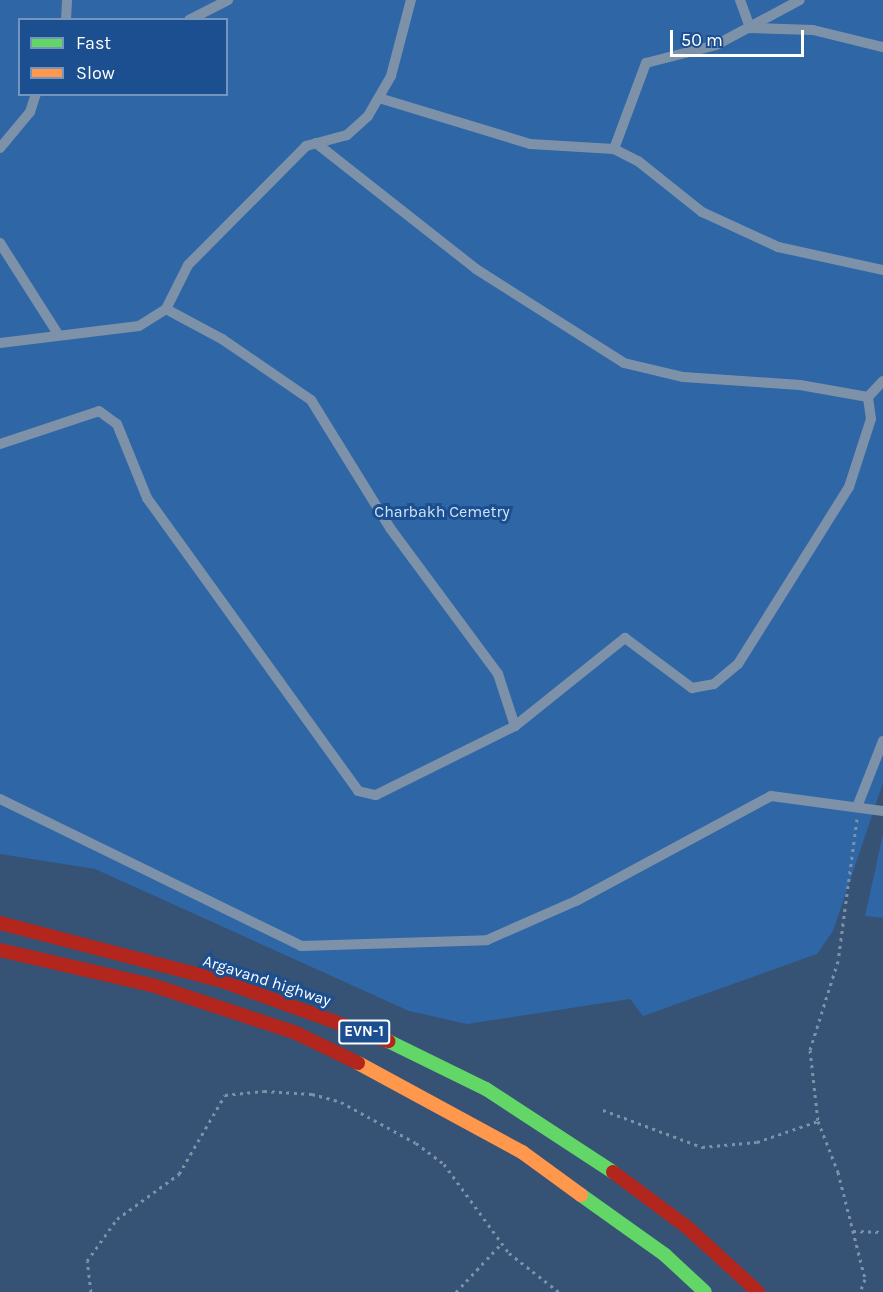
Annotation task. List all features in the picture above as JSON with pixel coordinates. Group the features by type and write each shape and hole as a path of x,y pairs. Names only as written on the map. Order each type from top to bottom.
{"highway":[{"name":"Argavand highway","path":"0,923 222,981 401,1046 549,1128 688,1228 758,1292"},
{"name":"EVN-1","path":"0,950 152,985 296,1033 496,1136 664,1256 705,1292"}],"lane":[{"path":"66,18 67,0"},
{"path":"193,18 228,0"},
{"path":"0,344 58,334 139,326 166,309 188,265 306,146 347,135 379,98 391,76 411,0"},
{"path":"740,0 748,25"},
{"path":"614,149 646,63 716,45 748,25 800,0"},
{"path":"748,25 813,30 883,47"},
{"path":"0,148 30,112 35,96"},
{"path":"379,98 530,144 614,149 638,161 702,212 769,242 883,270"},
{"path":"316,143 476,268 624,363 683,376 800,385 868,397"},
{"path":"0,243 58,334"},
{"path":"166,309 222,339 311,400 390,528 498,674 515,726"},
{"path":"868,397 883,381"},
{"path":"0,444 99,411 117,424 147,498 358,791 376,795 515,726 625,638 692,688 714,684 738,664 849,487 871,418 868,397"},
{"path":"857,807 883,741"},
{"path":"0,798 301,945 487,940 576,901 771,796 883,811"}],"path":[{"path":"857,807 849,908 810,1050 819,1121 853,1231 865,1279 860,1292"},
{"path":"91,1292 87,1261 117,1219 179,1174 225,1095 312,1094 341,1102 444,1164 501,1244 559,1292"},
{"path":"603,1110 702,1147 757,1142 819,1121"},
{"path":"853,1231 883,1232"},
{"path":"456,1292 501,1244"}],"green space":[{"name":"Charbakh Cemetry","path":"0,0 883,0 883,783 833,931 817,954 643,1016 630,999 467,1024 409,1011 95,869 0,854"},
{"path":"883,834 883,918 865,916"}],"traffic: fast":[{"path":"388,1041 486,1089 613,1172"},
{"path":"581,1195 665,1255 705,1292"}],"traffic: slow":[{"path":"358,1063 522,1152 581,1195"}],"traffic: jam":[{"path":"0,923 222,981 388,1041"},
{"path":"0,950 152,985 296,1033 358,1063"},
{"path":"613,1172 688,1228 758,1292"}]}
